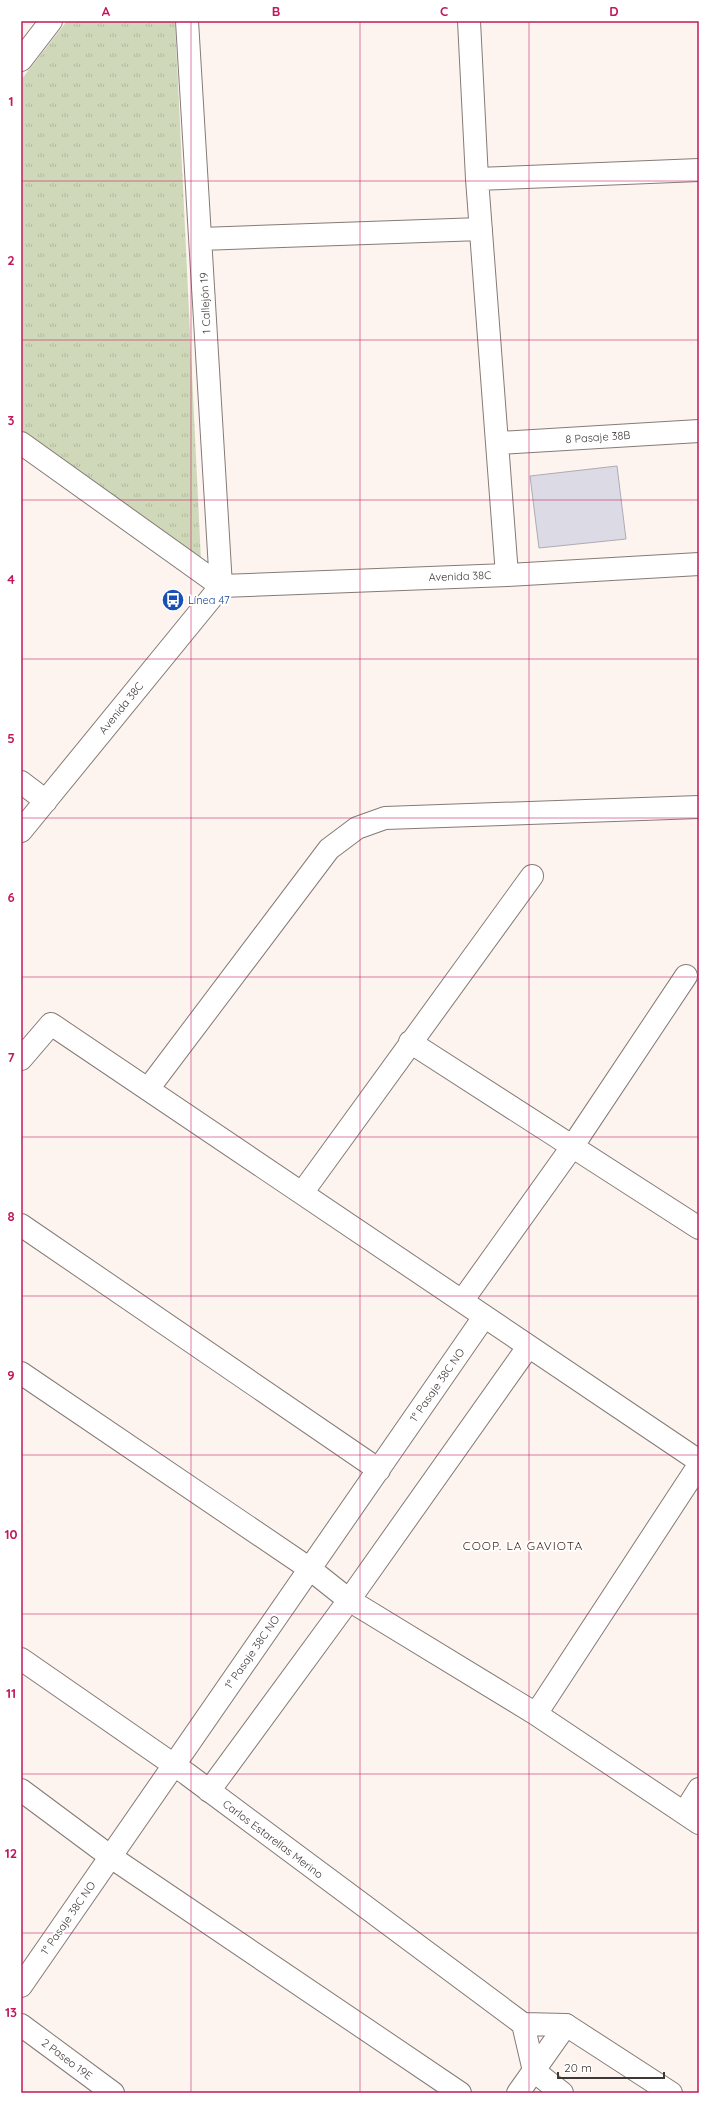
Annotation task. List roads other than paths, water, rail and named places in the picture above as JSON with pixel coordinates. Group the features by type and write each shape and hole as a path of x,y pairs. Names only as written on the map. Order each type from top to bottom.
{"street":[{"path":"21,60 51,21"},
{"name":"1 Callejón 19","path":"187,21 221,586"},
{"path":"469,21 477,179 507,575"},
{"path":"477,179 699,170"},
{"path":"201,239 481,229"},
{"name":"8 Pasaje 38B","path":"498,443 699,431"},
{"path":"21,443 221,586"},
{"name":"Avenida 38C","path":"21,831 221,586 507,575 699,564"},
{"path":"21,782 46,800"},
{"path":"148,1089 329,849 357,828 385,818 699,806"},
{"path":"302,1193 410,1042 532,876"},
{"path":"462,1301 572,1147 686,976"},
{"path":"21,1059 51,1024 699,1461"},
{"path":"410,1042 699,1228"},
{"path":"21,1225 379,1470"},
{"name":"1° Pasaje 38C NO","path":"21,1986 111,1857 173,1764 484,1317"},
{"path":"209,1791 349,1600 528,1347"},
{"path":"21,1373 310,1569 349,1600 536,1714 691,1818 699,1789"},
{"path":"536,1714 699,1465"},
{"name":"Carlos Estarellas Merino","path":"21,1659 173,1764 523,2024"},
{"path":"21,1790 111,1857 460,2093"},
{"path":"562,2093 534,2071 523,2024 566,2025 671,2093"},
{"name":"2 Paseo 19E","path":"21,2025 112,2093"},
{"path":"518,2093 566,2025"}],"place":[{"name":"Línea 47","path":"173,600"}],"district":[{"name":"COOP. LA GAVIOTA","path":"523,1545"}]}
